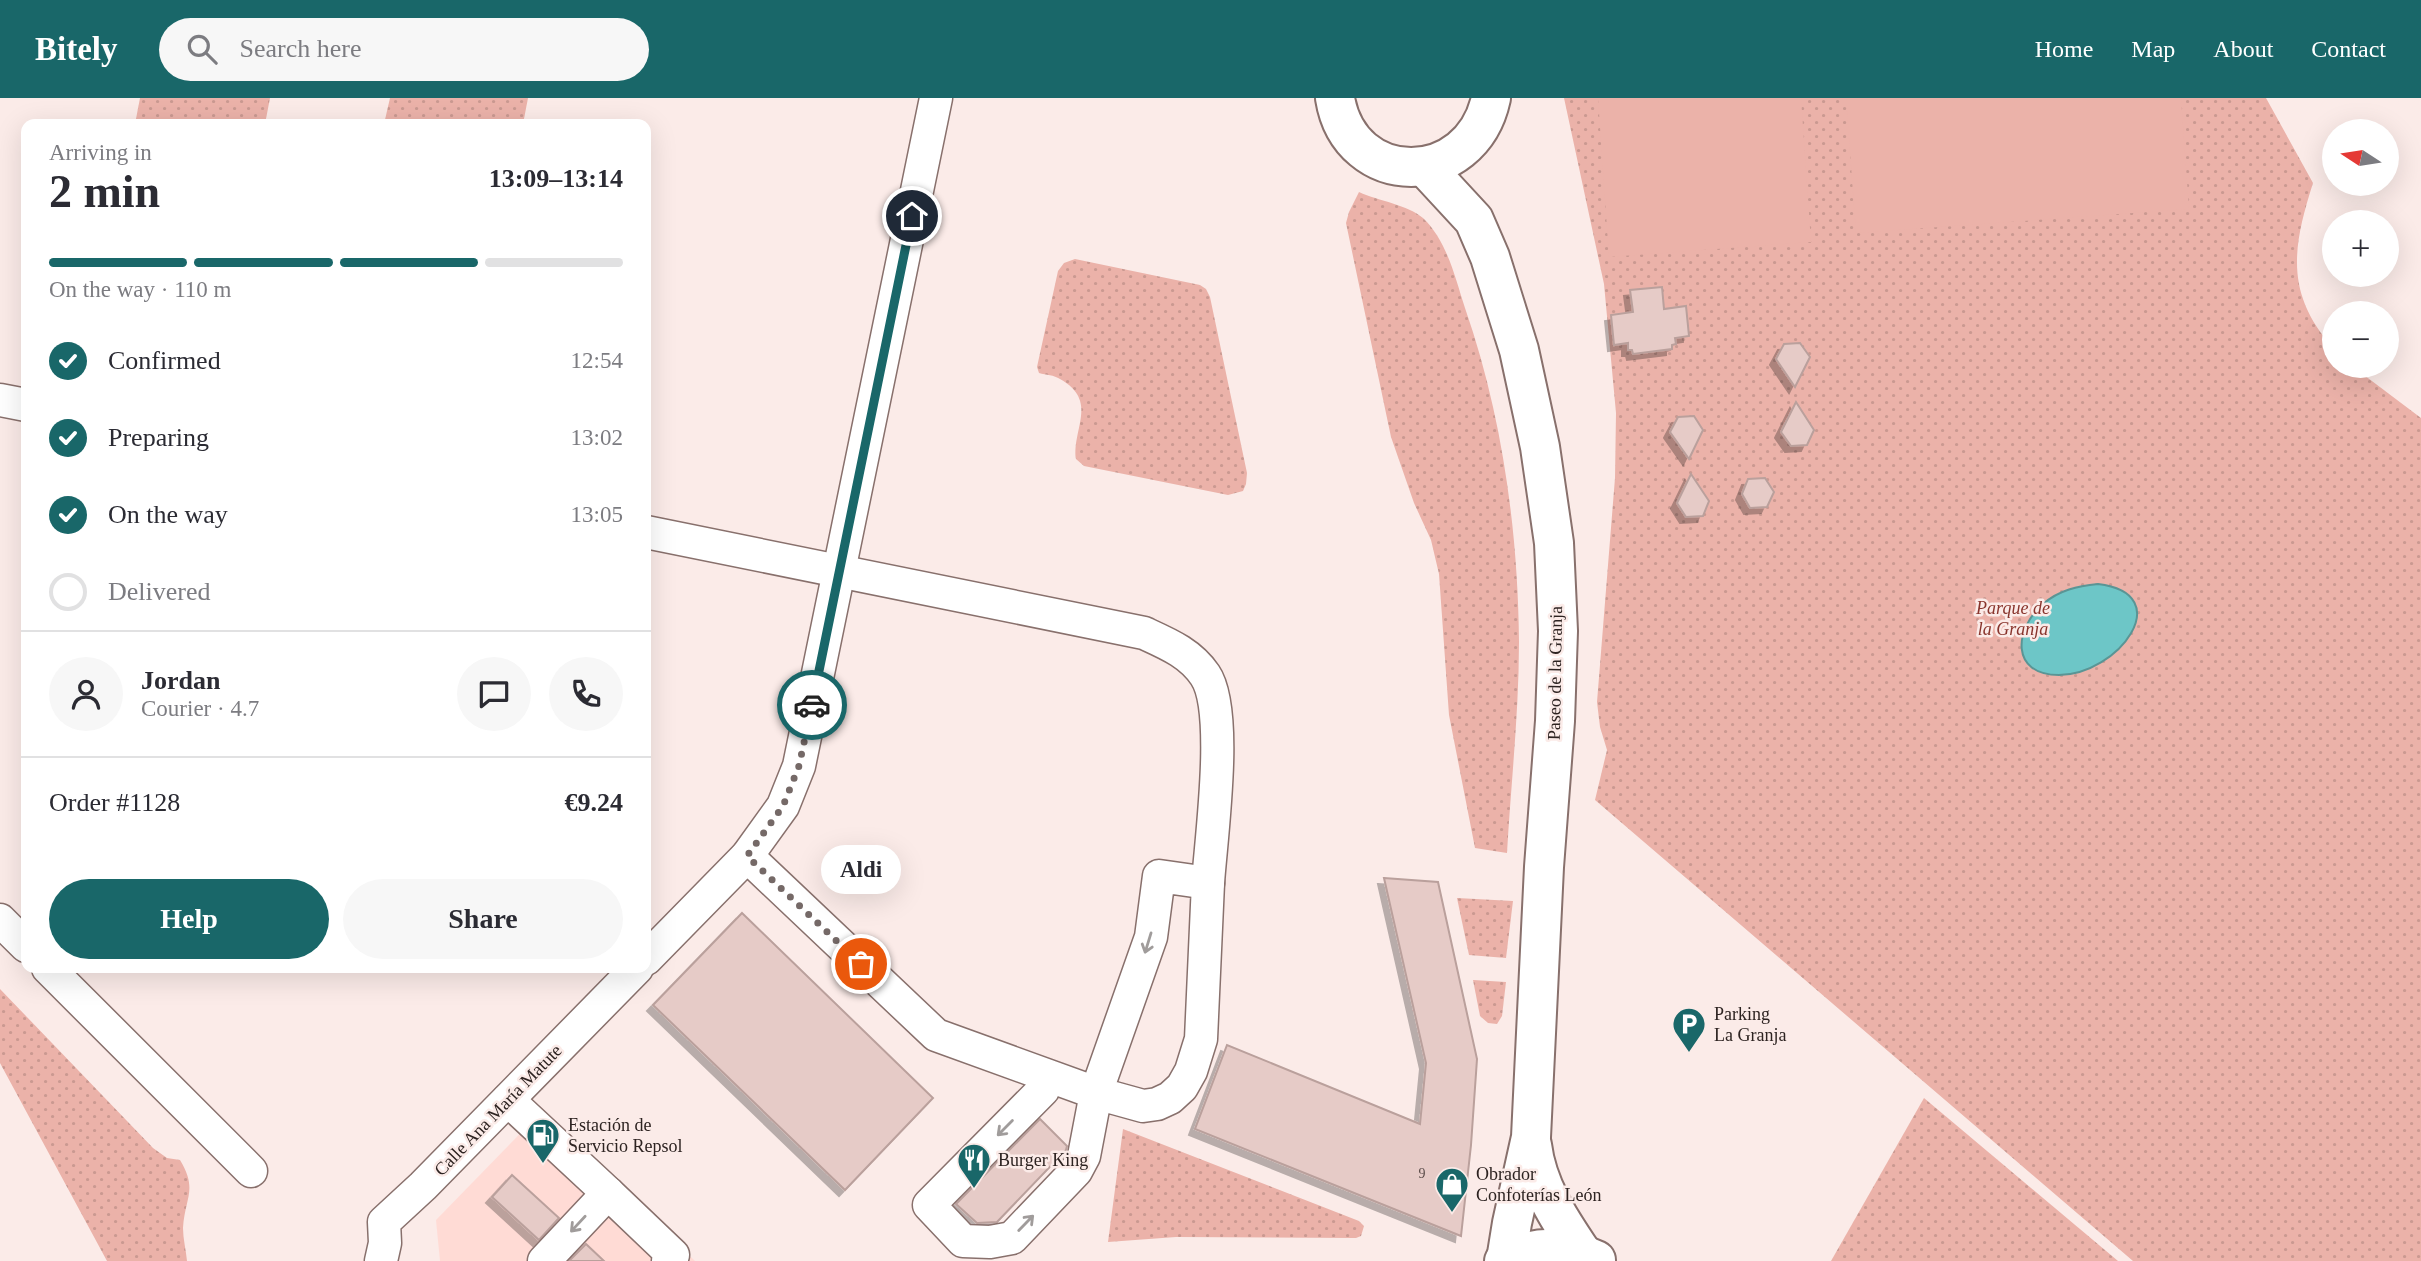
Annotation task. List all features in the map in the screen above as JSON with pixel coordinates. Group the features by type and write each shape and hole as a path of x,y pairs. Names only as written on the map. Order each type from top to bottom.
{"main road":[{"path":"1333,99 1338,116 1352,139 1372,157 1398,166 1425,167 1450,158 1469,143 1483,123 1491,98"},
{"name":"Paseo de la Granja","path":"1469,143 1474,220"},
{"name":"Paseo de la Granja","path":"1425,167 1474,220 1490,257 1518,349 1540,447 1553,543 1558,631 1531,1137 1534,1165 1557,1216 1590,1257"},
{"name":"Paseo de la Granja","path":"1505,1260 1531,1137"},
{"path":"1505,1260 1530,1250 1556,1248 1590,1257"}],"street":[{"path":"651,954 747,856 783,806 799,766 936,98"},
{"path":"0,400 21,404"},
{"path":"651,533 1144,633 1182,651 1206,677 1219,735 1208,883 1201,1039 1191,1070 1182,1087 1170,1098 1157,1104 1126,1103 936,1035 747,856"},
{"path":"1048,1076 1043,1090 929,1205 963,1241 990,1242 1012,1238 1076,1171 1084,1156 1096,1093 1151,937 1160,876 1208,883"},
{"path":"0,920 21,941"},
{"path":"52,973 251,1171"},
{"name":"Calle Ana María Matute","path":"380,1261 385,1243 384,1222 632,973"},
{"path":"508,1100 674,1259"},
{"path":"544,1261 608,1193"}],"shaded area":[{"name":"Estación de Servicio Repsol","path":"542,1111 695,1261 440,1261 436,1220"}],"green space":[{"path":"140,98 270,98 266,119 136,119"},
{"path":"390,98 528,98 524,119 385,119"},
{"name":"Parque de la Granja","path":"1564,98 2266,98 2313,183 2297,250 2297,270 2307,309 2322,334 2322,378 2368,378 2421,418 2421,1261 2133,1261 1595,800 1607,750 1600,727 1597,702 1615,478 1616,413 1604,284"},
{"path":"1598,98 1801,98 1811,242 1609,257"},
{"path":"1846,98 2181,98 2189,209 1856,233"},
{"path":"1359,192 1417,214 1438,237 1454,272 1489,389 1506,473 1518,600 1518,695 1507,853 1475,848 1449,715 1439,574 1431,540 1414,503 1391,437 1346,223"},
{"path":"1075,259 1200,285 1206,289 1210,297 1247,473 1243,491 1228,495 1084,466 1076,459 1081,416 1078,397 1072,388 1060,379 1039,373 1037,367 1058,271 1064,263"},
{"path":"1457,898 1513,901 1506,958 1469,955"},
{"path":"1473,980 1506,982 1502,1016 1497,1024 1488,1023 1480,1016"},
{"path":"0,989 153,1148 167,1158 180,1160 189,1187 183,1228 187,1261 107,1261 0,1063"},
{"path":"1924,1098 2118,1261 1831,1261"},
{"path":"1123,1129 1359,1221 1364,1226 1361,1236 1176,1237 1108,1242"}],"water":[{"path":"2098,584 2122,591 2134,602 2137,617 2131,633 2119,649 2081,672 2059,675 2043,673 2032,667 2025,659 2022,637 2033,614 2049,599 2062,592"}],"building":[{"path":"1662,287 1664,309 1686,306 1689,336 1675,338 1676,344 1672,345 1672,349 1633,354 1632,350 1628,350 1628,343 1614,345 1611,315 1633,312 1630,290"},
{"path":"1800,343 1810,357 1795,387 1776,359 1784,344"},
{"path":"1796,402 1814,430 1807,445 1791,446 1781,432"},
{"path":"1694,416 1703,430 1689,459 1670,432 1678,417"},
{"path":"1691,474 1709,501 1703,516 1686,517 1677,503"},
{"path":"1765,478 1774,492 1767,507 1750,508 1742,494 1748,479"},
{"path":"1384,878 1438,882 1477,1059 1461,1236 1195,1129 1227,1045 1420,1124 1426,1063"},
{"path":"742,913 933,1098 845,1190 653,1005"},
{"path":"1040,1119 1067,1146 1066,1150 997,1222 977,1223 956,1204"},
{"path":"512,1175 559,1218 539,1240 492,1197"},
{"path":"586,1244 604,1261 569,1261"}],"way so far":[{"path":"812,705 799,766 783,806 747,856 861,964"}],"place":[{"name":"Aldi","path":"861,964"},
{"name":"Parking La Granja","path":"1689,1054"},
{"name":"Estación de Servicio Repsol","path":"543,1165"},
{"name":"Burger King","path":"974,1190"},
{"name":"Obrador Confoterías León","path":"1452,1214"}],"route":[{"path":"812,705 912,216"}]}
